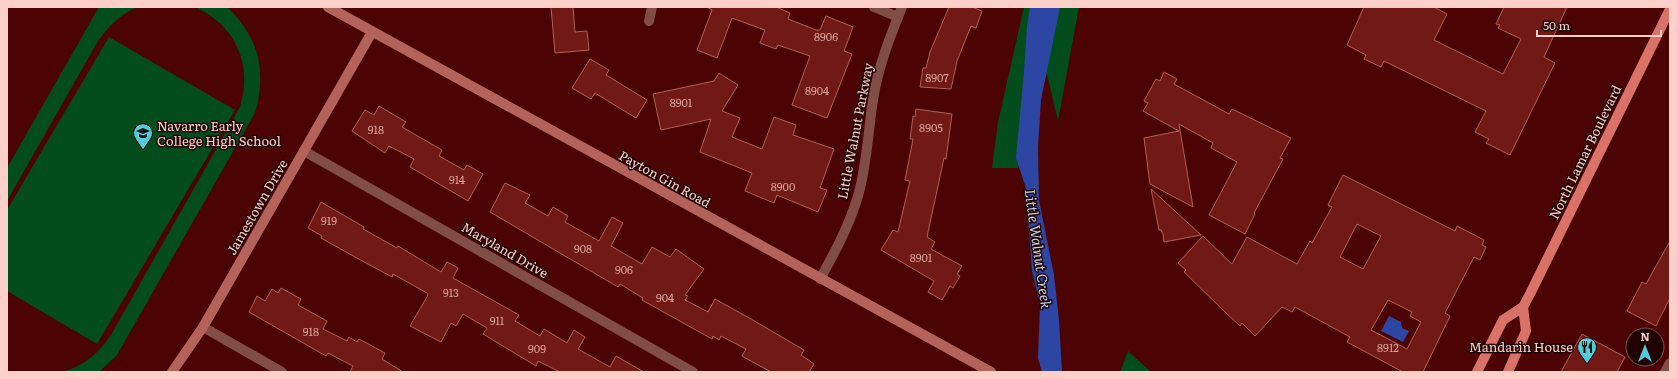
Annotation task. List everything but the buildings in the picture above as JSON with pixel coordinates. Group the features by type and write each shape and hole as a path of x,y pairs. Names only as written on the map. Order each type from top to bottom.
{"main road":[{"name":"North Lamar Boulevard","path":"1477,372 1503,320 1523,306 1670,9"},
{"path":"1508,372 1526,331 1523,306"}],"street":[{"name":"Payton Gin Road","path":"328,7 991,372"},
{"path":"649,21 652,7"},
{"path":"874,7 898,17"},
{"name":"Little Walnut Parkway","path":"820,279 846,232 858,196 865,160 873,99 884,52 902,7"},
{"name":"Jamestown Drive","path":"172,372 203,327 372,32"},
{"name":"Maryland Drive","path":"304,151 693,372"},
{"path":"203,327 282,372"},
{"path":"1665,372 1670,363"}],"green space":[{"path":"99,7 138,7 115,21 98,41 7,201 7,168"},
{"path":"195,7 227,7 247,30 258,56 260,69 259,98 255,113 117,355 99,372 62,372 77,366 90,358 101,348 111,335 240,107 244,76 238,48 231,36 221,25 209,15"},
{"path":"1024,7 1079,7 1058,121 1047,74 1023,136 1018,168 992,168 998,122"},
{"path":"109,37 235,110 97,344 7,291 7,210"},
{"path":"1128,351 1151,372 1120,372"}],"water":[{"name":"Little Walnut Creek","path":"1030,7 1060,7 1041,100 1038,147 1039,200 1054,275 1059,320 1062,372 1042,372 1038,358 1040,305 1032,271 1026,188 1016,158 1027,26"},
{"path":"1389,316 1401,322 1402,328 1409,331 1403,342 1381,331"}],"place":[{"name":"Navarro Early College High School","path":"143,150"},
{"name":"Mandarin House","path":"1587,364"}]}
